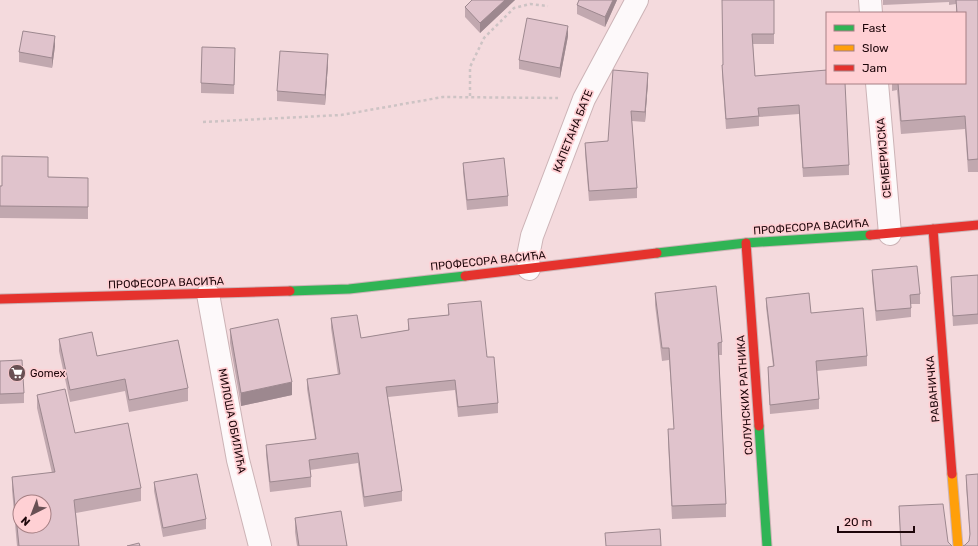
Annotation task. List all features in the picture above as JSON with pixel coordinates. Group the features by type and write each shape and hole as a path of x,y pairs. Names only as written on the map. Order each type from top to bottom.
{"street":[{"name":"КАПЕТАНА БАТЕ","path":"529,269 528,256 532,236 584,99 637,0"},
{"path":"870,0 871,12"},
{"name":"СЕМБЕРИЈСКА","path":"877,84 890,234"},
{"name":"ПРОФЕСОРА ВАСИЋА","path":"0,299 349,289 746,243 890,234 978,225"},
{"name":"РАВАНИЧКА","path":"933,230 958,546"},
{"name":"СОЛУНСКИХ РАТНИКА","path":"746,243 767,546"},
{"name":"МИЛОША ОБИЛИЋА","path":"208,294 238,460 260,546"}],"path":[{"path":"470,96 470,67 484,38 514,8 530,4 548,6"},
{"path":"203,122 341,115 443,97 470,96 584,99"}],"building":[{"path":"472,0 505,0 480,23 465,7"},
{"path":"579,0 613,0 605,17 577,5"},
{"path":"722,0 774,0 774,34 752,34 755,76 826,70 826,84 845,84 849,165 803,168 799,105 758,108 759,116 726,119"},
{"path":"956,0 978,0 978,159 968,160 965,116 901,121 898,84 966,84 966,12 957,12"},
{"path":"527,18 568,26 560,68 519,60"},
{"path":"23,31 55,36 52,58 19,52"},
{"path":"202,47 235,48 234,85 201,83"},
{"path":"280,51 328,54 325,95 277,91"},
{"path":"613,70 648,73 645,112 631,111 637,188 589,191 585,143 608,141"},
{"path":"2,156 48,157 48,177 88,178 88,207 0,206"},
{"path":"504,158 508,196 467,200 463,163"},
{"path":"917,266 920,294 910,295 911,308 876,311 872,270"},
{"path":"978,275 978,314 953,316 951,277"},
{"path":"716,286 722,342 718,343 726,504 672,506 668,429 674,429 669,348 662,348 655,293"},
{"path":"809,293 811,313 863,308 867,356 816,361 819,399 770,405 768,367 774,366 766,298"},
{"path":"481,301 487,357 494,357 498,403 458,407 455,380 386,387 402,491 364,497 358,453 309,460 311,477 270,482 266,445 316,439 307,379 340,374 331,318 357,315 361,338 409,330 408,319 449,315 448,304"},
{"path":"278,319 292,382 241,393 230,329"},
{"path":"92,332 97,356 178,340 188,388 129,400 125,379 70,390 59,339"},
{"path":"22,360 24,393 0,394 0,361"},
{"path":"65,389 75,433 128,423 141,488 74,500 79,546 19,546 18,534 52,534 52,494 14,494 12,477 55,472 37,395"},
{"path":"197,474 206,519 163,528 154,482"},
{"path":"978,474 978,546 963,546 969,541 970,534 966,475"},
{"path":"943,504 948,542 952,546 901,546 899,506"},
{"path":"341,511 347,546 299,546 295,518"},
{"path":"660,529 661,546 606,546 605,533"},
{"path":"139,543 140,546 127,546"}],"traffic: fast":[{"path":"657,253 746,243 870,235"},
{"path":"290,291 349,289 465,276"},
{"path":"759,426 767,546"}],"traffic: slow":[{"path":"952,474 958,546"}],"traffic: jam":[{"path":"870,235 978,225"},
{"path":"933,229 952,474"},
{"path":"746,243 759,426"},
{"path":"465,276 657,253"},
{"path":"0,299 290,291"}],"place":[{"name":"Gomex","path":"17,373"}]}
